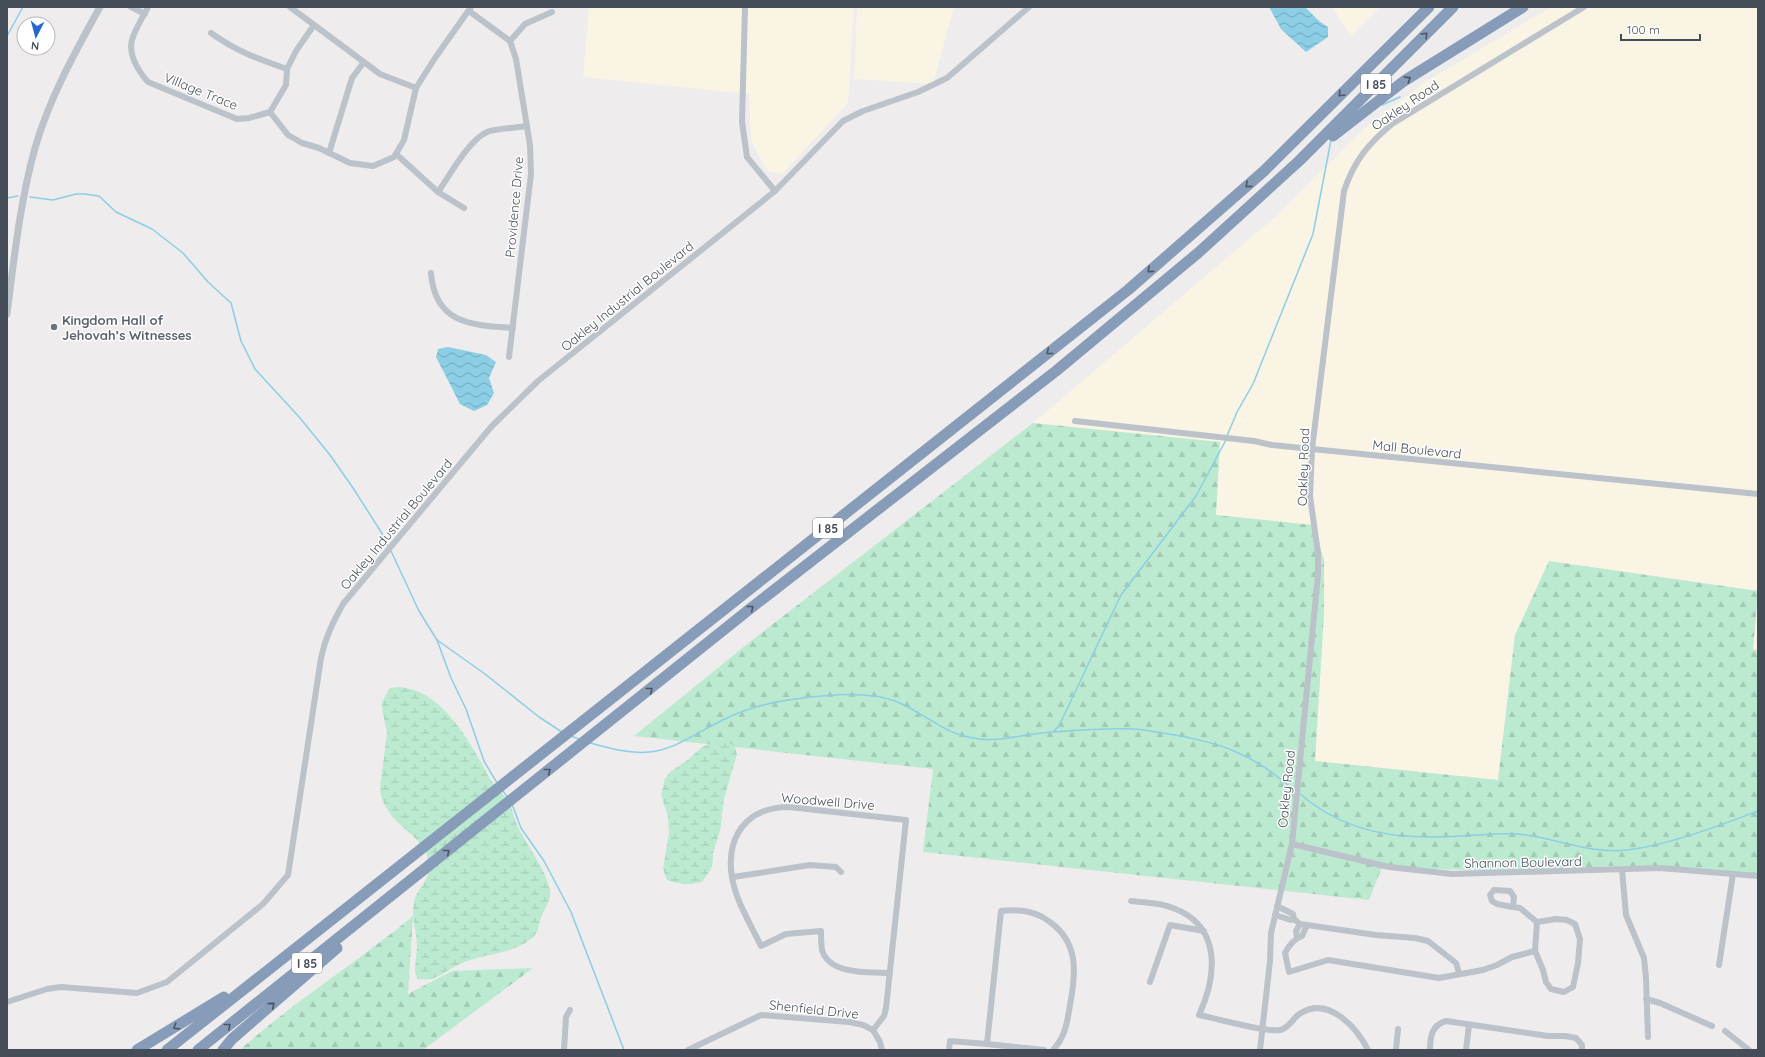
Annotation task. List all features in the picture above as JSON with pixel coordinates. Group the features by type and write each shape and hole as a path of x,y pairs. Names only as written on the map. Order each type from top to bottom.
{"highway":[{"path":"1400,36 1423,7"},
{"name":"I 85","path":"167,1050 872,494 1128,290 1264,171 1428,7"},
{"name":"I 85","path":"198,1050 757,603 1056,371 1198,253 1299,161 1453,7"},
{"path":"1299,161 1404,81 1523,7"},
{"path":"223,1050 232,1039 304,978 416,876"},
{"path":"137,1050 269,969"}],"street":[{"path":"7,314 26,187 35,147 64,75 100,7"},
{"path":"131,7 145,14"},
{"name":"Village Trace","path":"148,7 131,41 133,59 138,72 148,82 237,119 249,118 270,112"},
{"path":"290,7 380,74 416,88"},
{"path":"745,7 742,122 747,157 775,191"},
{"name":"Oakley Industrial Boulevard","path":"7,1002 47,988 69,987 136,994 167,982 263,904 288,876 325,640 332,623 344,604 491,427 538,381 775,191 843,121 863,111 918,92 947,78 1030,7"},
{"name":"Oakley Road","path":"1260,1050 1270,961 1271,933 1292,844 1318,575 1318,553 1310,496 1312,449 1341,203 1348,179 1360,156 1374,139 1392,124 1584,7"},
{"path":"314,25 296,51 287,69 286,85 270,112 288,135 302,143 319,148 350,163 373,166 394,157 396,154 404,140 416,88 435,58 470,9 510,41 526,24 552,12"},
{"path":"210,33 225,44 244,54 287,69"},
{"name":"Providence Drive","path":"509,356 531,174 530,145 527,126 516,59 510,41"},
{"path":"329,153 352,78 364,62"},
{"path":"438,192 469,148 479,138 488,132 527,126"},
{"path":"396,154 438,192 464,208"},
{"path":"431,273 434,292 438,301 444,309 459,320 481,325 513,328"},
{"name":"Mall Boulevard","path":"1075,421 1312,449 1758,494"},
{"name":"Woodwell Drive","path":"873,1030 884,1016 886,1008 890,973 906,820 788,807 775,807 752,816 744,824 733,840 730,854 736,893 761,946 786,934 821,931 822,950 830,962 839,968 890,973"},
{"name":"Shannon Boulevard","path":"1292,844 1388,867 1452,874 1660,868 1758,876"},
{"path":"733,877 810,865 836,867 841,872"},
{"path":"1622,870 1626,915 1644,958 1648,1037"},
{"path":"1719,965 1733,874"},
{"path":"1131,901 1150,902 1180,910 1193,919 1204,931 1210,946 1212,969 1208,993 1199,1015 1262,1028 1281,1030 1290,1025 1300,1013 1308,1010 1323,1010 1338,1015 1351,1024 1361,1037 1368,1050"},
{"path":"1277,906 1293,914 1294,919"},
{"path":"1513,907 1520,908 1537,922 1556,919 1568,920 1575,924 1580,939 1578,963 1573,987 1564,992 1551,989 1546,982 1535,951 1534,941 1537,922"},
{"path":"987,1044 1001,911 1017,910 1032,913 1047,919 1064,935 1071,949 1074,965 1073,988 1066,1028 1060,1042 1054,1050"},
{"path":"1275,915 1291,920 1294,919 1304,925 1376,935 1415,938 1428,941 1456,963 1459,973"},
{"path":"1150,982 1170,925 1204,931"},
{"path":"1304,925 1302,936 1297,938 1288,947 1285,953 1289,972 1328,960 1439,978 1459,973 1483,970 1512,957 1535,951"},
{"path":"1646,999 1660,1003 1712,1026"},
{"path":"564,1050 566,1017 570,1010"},
{"name":"Shenfield Drive","path":"688,1050 761,1015 849,1022 863,1025 873,1030"},
{"path":"1430,1050 1433,1029 1438,1023 1446,1021 1469,1026 1576,1038 1582,1045 1582,1050"},
{"path":"1466,1050 1469,1026"},
{"path":"1396,1050 1398,1029"},
{"path":"873,1030 880,1042 882,1050"},
{"path":"1725,1031 1749,1050"},
{"path":"949,1050 950,1041 1044,1050"}],"shaded area":[{"path":"589,7 854,7 848,103 782,174 767,171 751,141 749,94 583,77"},
{"path":"857,7 954,7 933,84 854,79"},
{"path":"1332,7 1380,7 1351,36"},
{"path":"1551,7 1758,7 1758,591 1549,561 1515,635 1498,780 1315,761 1324,614 1324,560 1312,525 1216,515 1033,423 1276,216 1365,128 1422,84"},
{"path":"1758,602 1758,651 1753,650"}],"green space":[{"path":"1033,423 1220,442 1216,515 1313,525 1324,560 1324,614 1315,761 1498,780 1515,635 1549,561 1758,591 1753,649 1758,651 1758,874 1616,866 1494,871 1382,867 1369,900 923,852 933,769 634,736 746,645"},
{"path":"398,687 414,690 429,697 454,721 474,750 490,779 508,801 518,828 545,874 550,890 550,898 541,917 537,931 529,940 508,951 465,962 438,977 429,979 418,979 415,973 417,944 413,912 414,901 428,876 429,865 426,854 421,845 396,821 389,812 383,801 380,788 387,733 382,702 390,688"},
{"path":"723,741 733,745 737,754 724,799 720,831 713,853 711,869 702,882 684,884 667,880 663,869 669,833 668,817 661,795 665,779 670,772 689,759 701,748 708,744"},
{"path":"413,916 408,994 452,971 533,968 423,1050 240,1050 282,1015"}],"water":[{"path":"1269,7 1305,7 1319,21 1328,27 1328,37 1306,52 1281,29"},
{"path":"448,347 486,355 496,362 489,378 494,393 487,405 474,411 460,404 436,357 438,349"}],"waterway":[{"path":"7,36 23,7"},
{"path":"1382,105 1400,97"},
{"path":"1227,436 1237,412 1253,384 1313,234 1331,140"},
{"path":"30,197 53,200 76,194 99,196 116,212 152,229 183,253 208,282 231,303 241,341 255,369 300,418 330,455 383,535 388,546"},
{"path":"7,198 18,196"},
{"path":"1054,731 1059,726 1121,595 1196,496 1226,440"},
{"path":"391,551 419,611 437,640 451,678 466,709 484,761 497,783"},
{"path":"437,640 485,674 539,717 562,732"},
{"path":"590,743 611,749 649,752 679,743 735,714 760,706 806,697 858,694 872,695 895,701 954,733 979,739 988,740 1044,733 1114,729 1135,729 1186,737 1230,749 1267,769 1295,791"},
{"path":"571,736 579,739"},
{"path":"503,791 508,798"},
{"path":"1300,794 1318,808 1337,818 1376,832 1418,837 1518,834 1539,837 1576,846 1614,851 1643,848 1660,844 1710,829 1758,811"},
{"path":"512,804 521,828 544,861 571,912 624,1050"}],"place":[{"name":"Kingdom Hall of Jehovah’s Witnesses","path":"54,327"}]}
